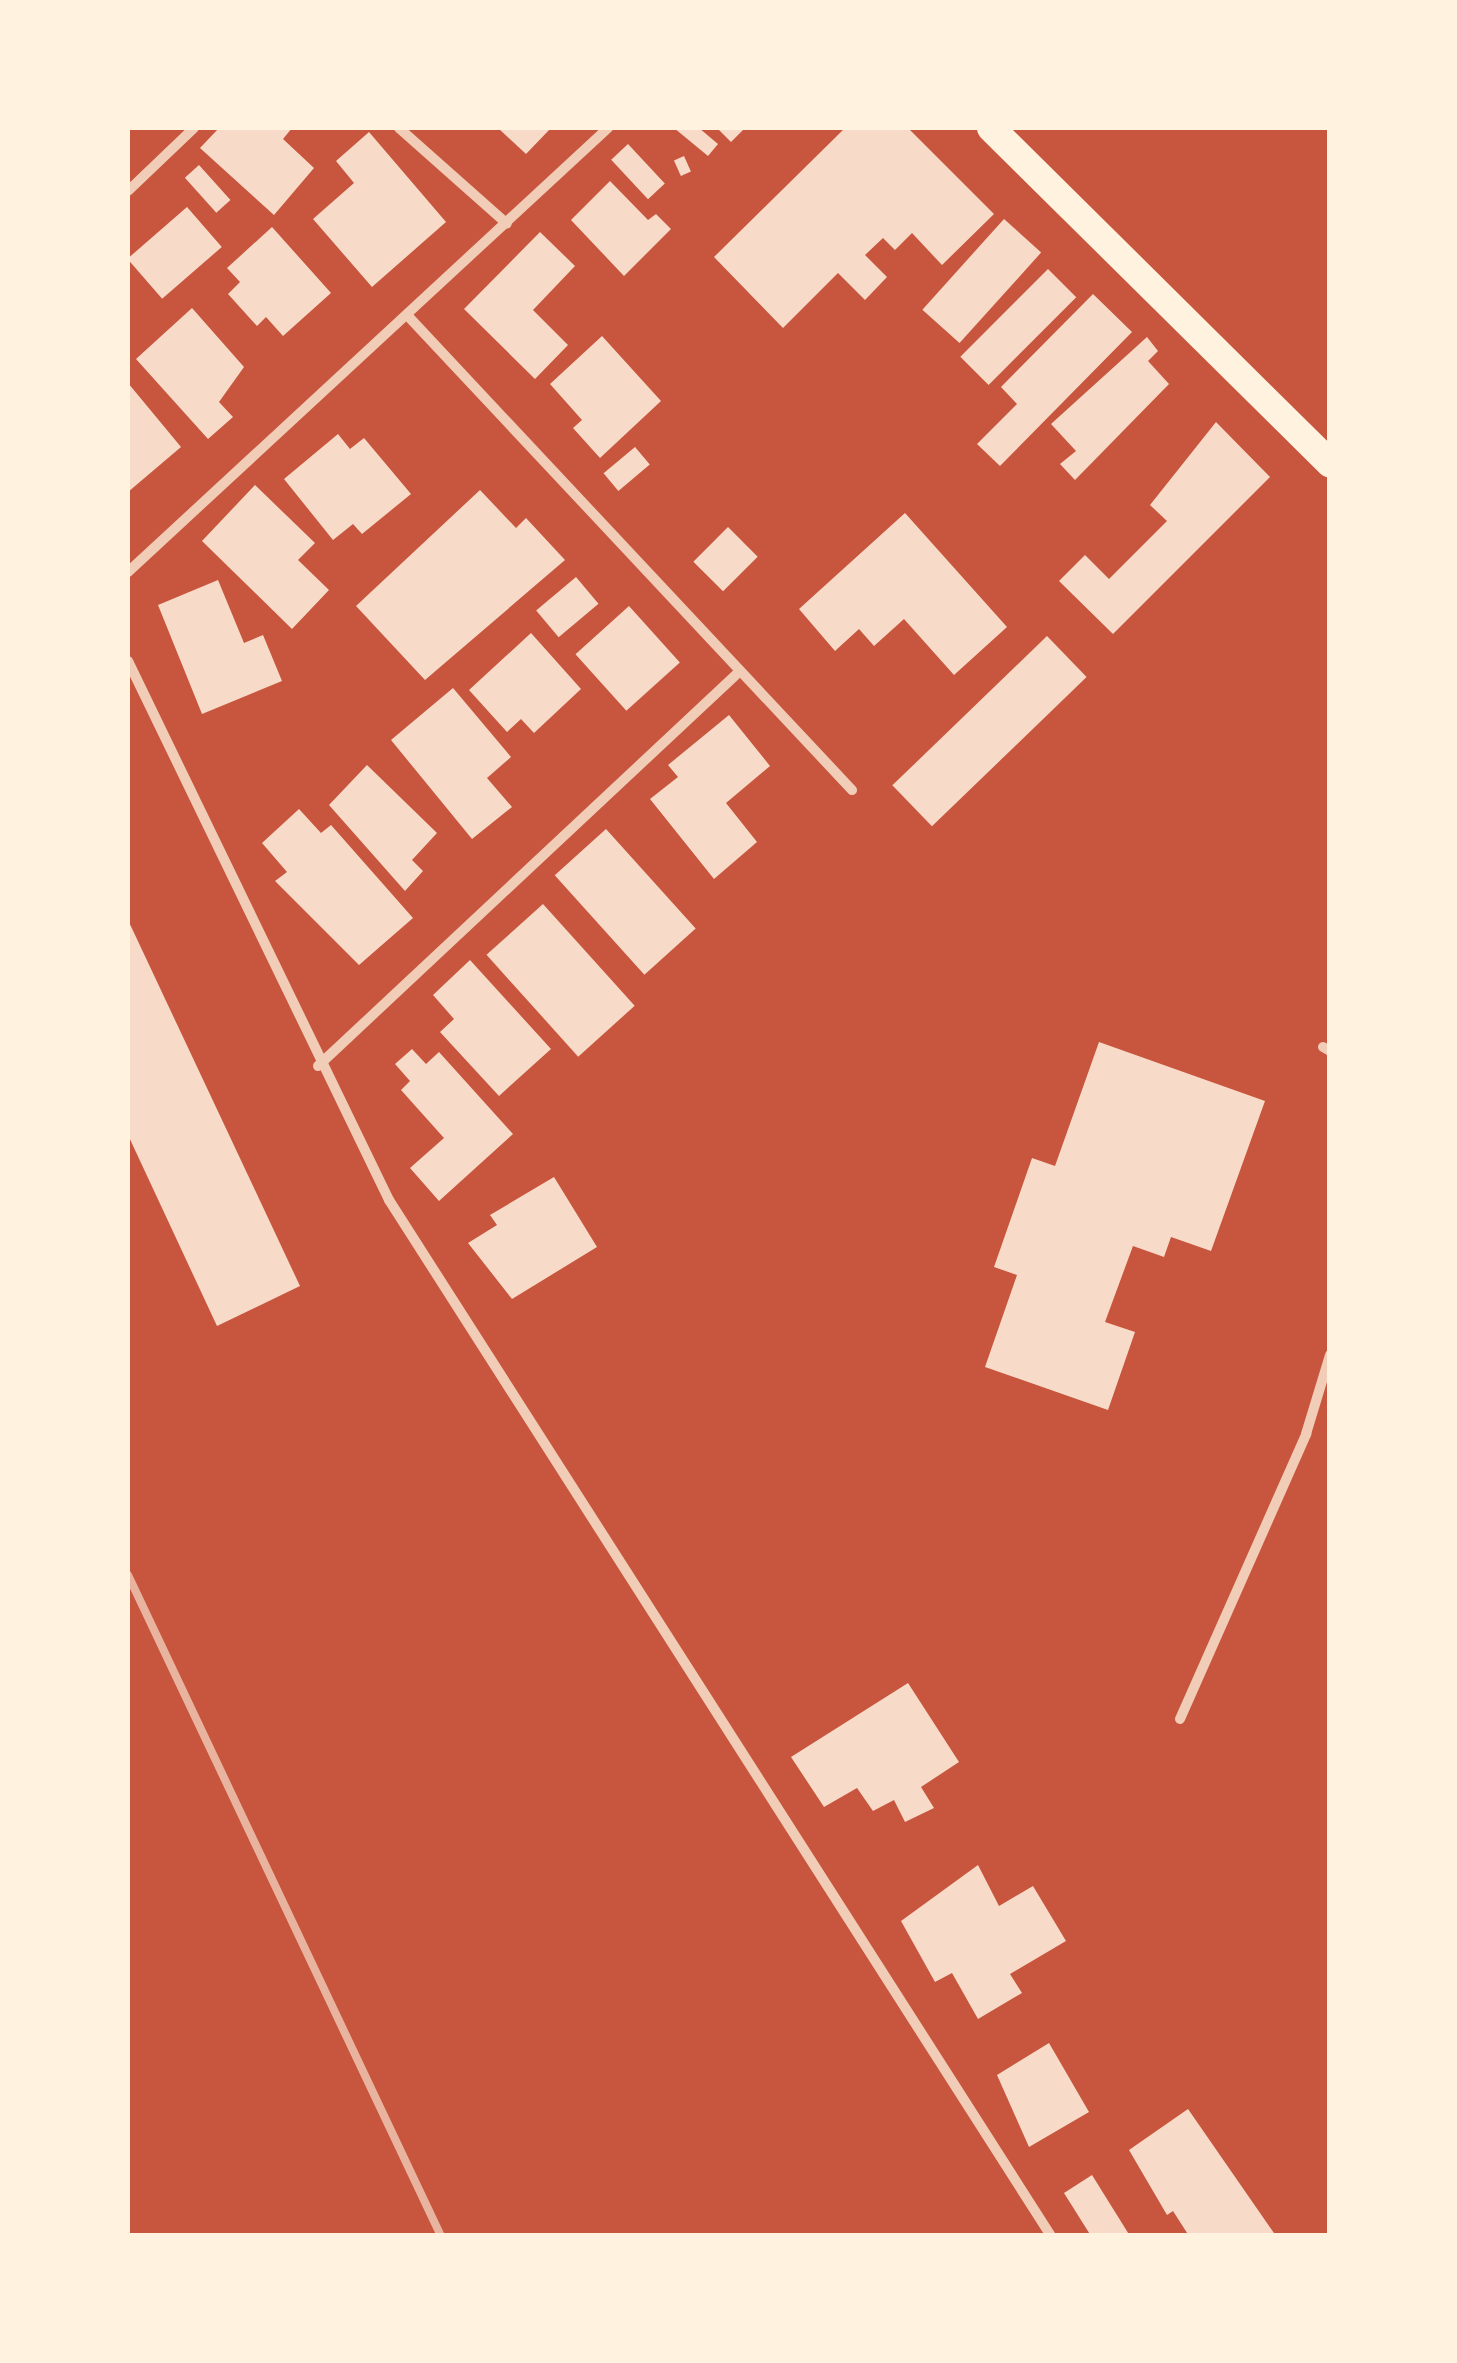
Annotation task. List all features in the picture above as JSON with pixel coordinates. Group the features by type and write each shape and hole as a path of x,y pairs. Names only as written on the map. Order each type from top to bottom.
{"highway":[{"path":"991,128 1330,464"}],"street":[{"path":"128,191 194,128"},
{"path":"399,128 507,224"},
{"path":"128,572 608,128"},
{"path":"407,315 852,790"},
{"path":"128,661 318,1066 478,1345 1050,2236"},
{"path":"318,1066 740,671"},
{"path":"1180,1719 1306,1434 1330,1355"}],"building":[{"path":"219,128 292,128 283,139 314,168 274,215 200,148"},
{"path":"498,128 551,128 526,154"},
{"path":"674,128 699,128 718,144 708,156"},
{"path":"717,128 745,128 731,142"},
{"path":"845,128 908,128 994,214 942,265 912,233 895,250 883,238 865,255 887,277 865,300 838,273 783,328 714,257"},
{"path":"369,132 446,222 372,287 313,219 354,183 336,161"},
{"path":"628,144 665,183 648,199 611,160"},
{"path":"684,156 691,172 681,176 674,160"},
{"path":"199,165 230,200 216,213 185,178"},
{"path":"610,181 648,220 656,214 671,229 624,276 571,220"},
{"path":"187,207 222,247 162,299 128,258"},
{"path":"1004,219 1041,252 960,343 922,310"},
{"path":"272,227 331,293 283,336 266,317 257,326 228,294 240,282 227,268"},
{"path":"540,232 575,266 533,310 568,345 535,379 464,309"},
{"path":"1048,269 1076,297 989,385 960,357"},
{"path":"1093,294 1132,332 1000,466 977,444 1017,404 1001,387"},
{"path":"192,308 244,367 219,402 233,417 208,439 136,359"},
{"path":"602,336 661,401 600,458 573,428 582,420 550,384"},
{"path":"1147,337 1158,351 1148,361 1169,384 1075,480 1060,464 1076,451 1051,424"},
{"path":"128,383 181,447 128,492"},
{"path":"1216,422 1270,477 1113,634 1059,581 1085,555 1109,579 1167,521 1150,505"},
{"path":"338,434 350,449 364,438 411,494 362,534 353,524 333,540 284,479"},
{"path":"635,447 650,465 618,491 604,473"},
{"path":"255,485 315,543 298,560 329,590 292,629 202,541"},
{"path":"480,490 516,528 526,518 565,560 425,680 356,606"},
{"path":"905,513 1007,627 954,675 904,619 874,646 859,629 835,651 799,609"},
{"path":"728,527 758,557 723,591 693,562"},
{"path":"576,577 598,604 559,637 536,610"},
{"path":"218,580 244,643 263,635 282,681 202,714 158,605"},
{"path":"629,606 680,662 626,711 575,654"},
{"path":"531,633 581,689 534,733 521,719 507,732 469,690"},
{"path":"1047,636 1087,677 932,826 892,785"},
{"path":"453,688 511,757 487,778 512,807 472,839 391,740"},
{"path":"729,715 770,766 726,803 757,842 714,879 650,799 678,777 668,765"},
{"path":"367,765 437,833 412,860 423,871 405,891 329,805"},
{"path":"299,809 321,833 331,825 413,918 359,965 275,881 287,872 262,843"},
{"path":"606,829 696,929 644,975 555,875"},
{"path":"543,904 635,1006 578,1057 487,955"},
{"path":"128,920 300,1286 217,1326 128,1135"},
{"path":"470,960 551,1049 499,1096 440,1032 454,1019 433,995"},
{"path":"1099,1042 1265,1101 1211,1251 1171,1237 1164,1257 1133,1246 1105,1322 1135,1332 1108,1410 985,1367 1017,1275 994,1267 1032,1158 1055,1166"},
{"path":"412,1049 426,1064 439,1052 513,1134 439,1201 410,1168 444,1138 401,1090 410,1081 395,1064"},
{"path":"554,1177 597,1247 512,1299 468,1243 497,1225 490,1215"},
{"path":"908,1683 959,1762 921,1787 934,1808 905,1822 894,1800 873,1811 857,1788 824,1807 791,1757"},
{"path":"978,1865 999,1906 1033,1886 1066,1941 1010,1974 1022,1993 978,2019 952,1973 935,1982 901,1921"},
{"path":"1049,2043 1089,2112 1029,2147 997,2075"},
{"path":"1188,2109 1276,2236 1189,2236 1173,2211 1167,2215 1129,2150"},
{"path":"1092,2175 1130,2236 1091,2236 1064,2193"}],"railway":[{"path":"128,1575 441,2236"}]}
